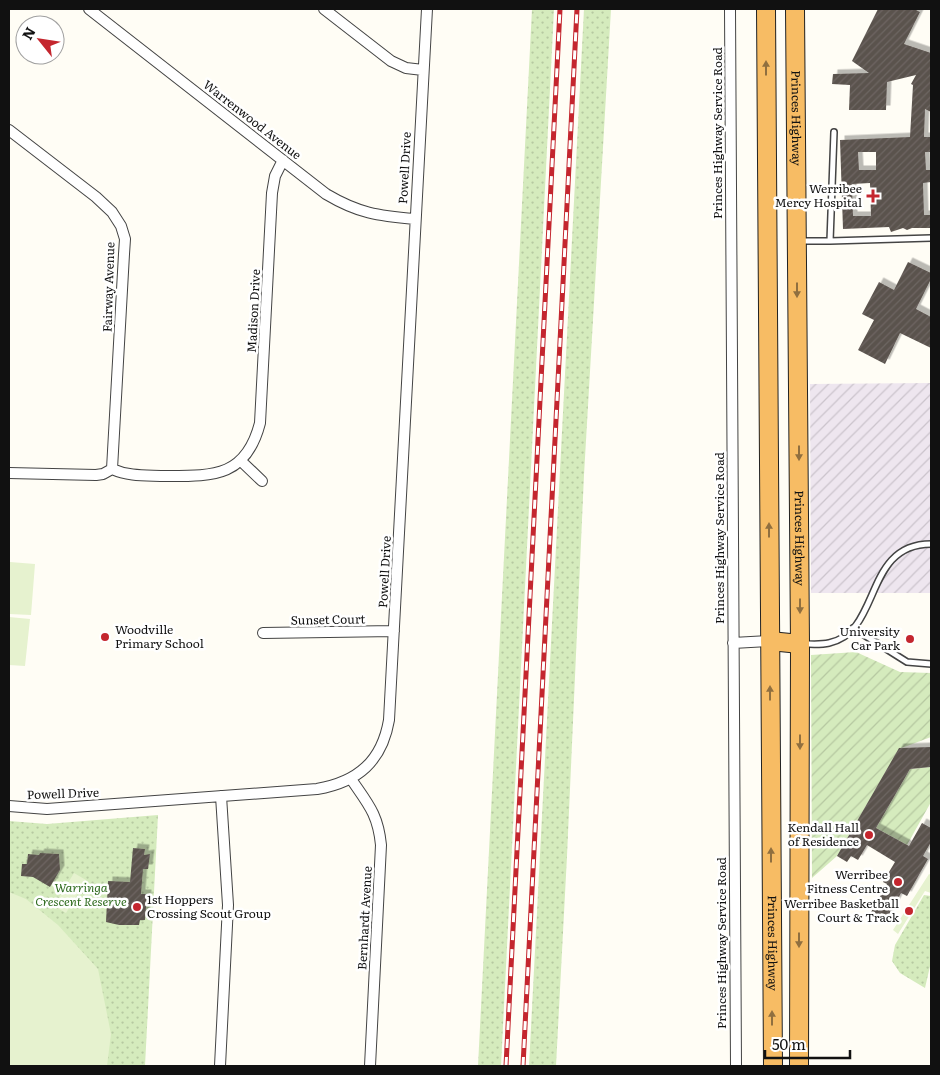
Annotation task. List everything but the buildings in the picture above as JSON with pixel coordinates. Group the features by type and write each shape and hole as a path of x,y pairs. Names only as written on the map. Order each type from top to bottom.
{"highway":[{"name":"Princes Highway","path":"766,9 773,1066"},
{"name":"Princes Highway","path":"795,9 800,644 799,1066"},
{"path":"766,116 796,115"},
{"path":"770,641 800,644"}],"street":[{"name":"Warrenwood Avenue","path":"89,9 326,194 345,205 366,213 415,219"},
{"path":"324,9 391,61 406,68 423,70"},
{"name":"Powell Drive","path":"9,806 47,809 317,789 335,786 351,780 373,760 382,747 390,720 426,9"},
{"name":"Princes Highway Service Road","path":"730,9 736,1066"},
{"name":"Fairway Avenue","path":"9,130 96,197 112,212 121,226 124,254 112,469"},
{"name":"Madison Drive","path":"9,473 96,475 103,474 112,469 131,475 194,476 215,474 228,470 241,461 249,452 256,439 260,423 272,194 275,176 283,160"},
{"path":"241,461 262,481"},
{"name":"Sunset Court","path":"263,634 394,631"},
{"path":"733,643 770,641"},
{"name":"Bernhardt Avenue","path":"351,780 373,812 379,826 381,845 370,1066"},
{"path":"220,1066 228,905 221,796"}],"lane":[{"path":"830,241 834,132"},
{"path":"797,241 931,238"},
{"path":"800,644 830,643 844,637 862,616 886,566 900,552 919,544 931,544"},
{"path":"853,628 906,662 931,664"}],"shaded area":[{"path":"931,383 931,593 811,593 810,384"}],"green space":[{"path":"532,9 554,9 501,1066 478,1066"},
{"path":"584,9 611,9 584,475 567,856 556,1066 529,1066"},
{"path":"10,562 35,564 31,615 9,614"},
{"path":"9,617 30,619 25,666 9,665"},
{"path":"856,652 900,672 931,673 931,737 899,749 837,856 812,878 811,655"},
{"path":"931,767 931,802 907,845 876,828 910,769"},
{"name":"Warringa Crescent Reserve","path":"158,815 145,1066 9,1066 9,821 47,824"},
{"path":"74,873 86,880 66,913 54,906"},
{"name":"Werribee Basketball Court & Track","path":"929,874 931,875 931,893 925,891 898,934 893,930"},
{"path":"9,892 26,899 58,925 98,969 111,1034 107,1066 9,1066"},
{"path":"924,895 931,896 931,962 925,988 900,973 892,961 895,945"}],"railway":[{"path":"506,1066 560,9"},
{"path":"523,1066 577,9"}],"place":[{"name":"Werribee Mercy Hospital","path":"873,196"},
{"name":"Woodville Primary School","path":"105,637"},
{"name":"University Car Park","path":"910,639"},
{"name":"Kendall Hall of Residence","path":"869,835"},
{"name":"Werribee Fitness Centre","path":"898,882"},
{"name":"1st Hoppers Crossing Scout Group","path":"137,907"},
{"name":"Werribee Basketball Court & Track","path":"909,911"}]}
